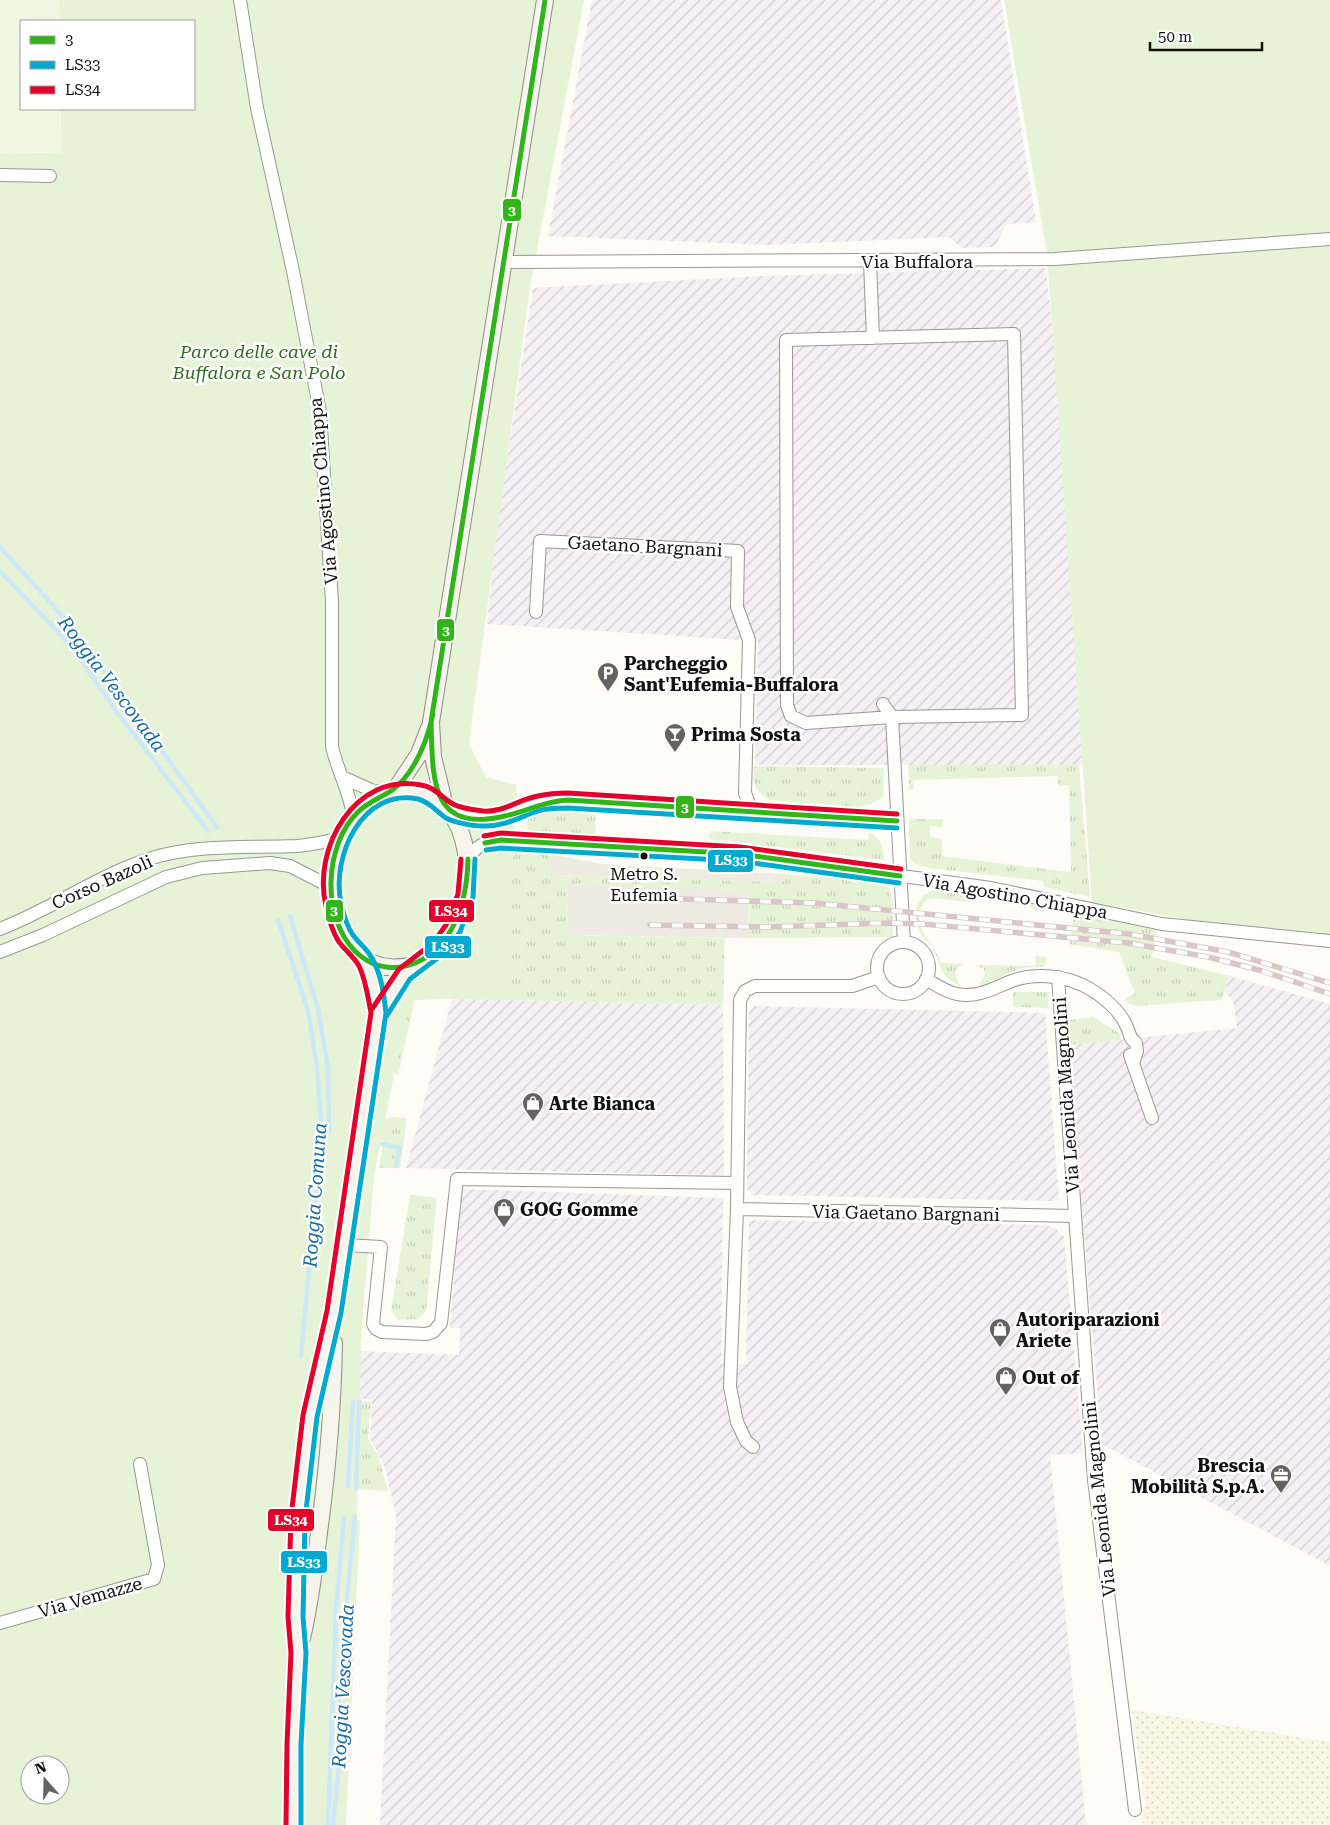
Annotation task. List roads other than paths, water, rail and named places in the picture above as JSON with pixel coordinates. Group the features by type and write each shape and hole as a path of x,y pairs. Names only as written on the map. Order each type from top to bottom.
{"main road":[{"path":"379,1013 395,987 414,965 440,946 454,926 464,905 467,890 468,859 462,838 448,809 433,757 432,722 502,262 545,0"},
{"path":"414,965 388,968 364,959 353,949 338,921 331,887 332,870 341,839 353,816 364,805 390,791 419,754 432,722"},
{"path":"390,791 421,792 448,809"},
{"path":"299,1653 295,1617 298,1518 310,1416 334,1312 379,1013 374,985 364,959"},
{"path":"293,1825 294,1744 299,1653 313,1580 333,1398 334,1312"},
{"path":"310,1416 316,1439 311,1490 313,1500 322,1505"}],"street":[{"name":"Via Agostino Chiappa","path":"240,0 257,108 293,271 320,412 332,602 332,746 337,768 350,796 353,816"},
{"path":"0,175 50,176"},
{"name":"Via Buffalora","path":"502,262 1055,259 1330,239"},
{"path":"870,261 873,338"},
{"path":"1014,334 1022,715 892,717 806,723 791,716 787,705 786,340 1014,334"},
{"name":"Gaetano Bargnani","path":"536,612 540,541 738,551 737,607 749,640 745,793 752,811"},
{"path":"883,704 892,717 904,942"},
{"path":"342,777 371,790 390,791"},
{"path":"448,809 473,818 495,818 538,803 568,800 897,821"},
{"name":"Corso Bazoli","path":"0,929 114,872 153,858 244,846 298,846 341,839"},
{"name":"Via Agostino Chiappa","path":"468,859 472,852 485,842 501,840 740,854 991,888 1162,924 1330,941"},
{"name":"Corso Bazoli","path":"0,952 43,935 166,877 202,868 270,863 290,866 331,887"},
{"path":"904,942 912,943 925,954 929,962 926,979 914,991 905,993 889,990 879,977 877,968 882,953 888,947 904,942"},
{"path":"753,1447 746,1441 738,1422 733,1408 730,1387 737,1210 740,1000 745,992 755,986 852,986 879,977"},
{"path":"926,979 948,992 969,995 992,990 1016,980 1058,977 1077,982 1104,1000 1119,1014 1127,1026 1130,1039 1128,1053 1134,1061 1152,1118"},
{"name":"Via Leonida Magnolini","path":"1058,977 1094,1480 1135,1810"},
{"path":"345,1245 381,1247 373,1324 376,1329 382,1332 426,1334 433,1332 441,1323 457,1179 737,1183"},
{"name":"Via Gaetano Bargnani","path":"737,1210 1074,1216"},
{"name":"Via Vemazze","path":"0,1624 154,1579 158,1565 140,1464"}],"waterway":[{"name":"Roggia Vescovada","path":"0,547 74,629 217,827"},
{"name":"Roggia Comuna","path":"0,571 72,647 116,711 208,831"},
{"name":"Roggia Vescovada","path":"290,916 318,1009 328,1067 329,1131"},
{"name":"Roggia Comuna","path":"278,920 308,1011 317,1067 322,1133 301,1356"},
{"name":"Roggia Vescovada","path":"382,1144 400,1148 396,1166"},
{"name":"Roggia Vescovada","path":"356,1489 359,1401"},
{"name":"Roggia Comuna","path":"348,1486 353,1402"},
{"name":"Roggia Vescovada","path":"333,1825 339,1766 339,1679 355,1517"},
{"name":"Roggia Comuna","path":"328,1825 336,1610 344,1518"}],"railway":[{"path":"650,898 814,903 1129,934 1228,952 1330,983"},
{"path":"650,925 767,927 888,923 923,924 1128,943 1208,957 1259,970 1330,994"}],"place":[{"name":"Parcheggio Sant'Eufemia-Buffalora","path":"608,692"},
{"name":"Prima Sosta","path":"675,753"},
{"name":"Metro S. Eufemia","path":"644,856"},
{"name":"Arte Bianca","path":"533,1122"},
{"name":"GOG Gomme","path":"504,1228"},
{"name":"Autoriparazioni Ariete","path":"1000,1348"},
{"name":"Out of","path":"1006,1396"},
{"name":"Brescia Mobilità S.p.A.","path":"1281,1494"}],"park label":[{"name":"Parco delle cave di Buffalora e San Polo","path":"259,361"}]}
